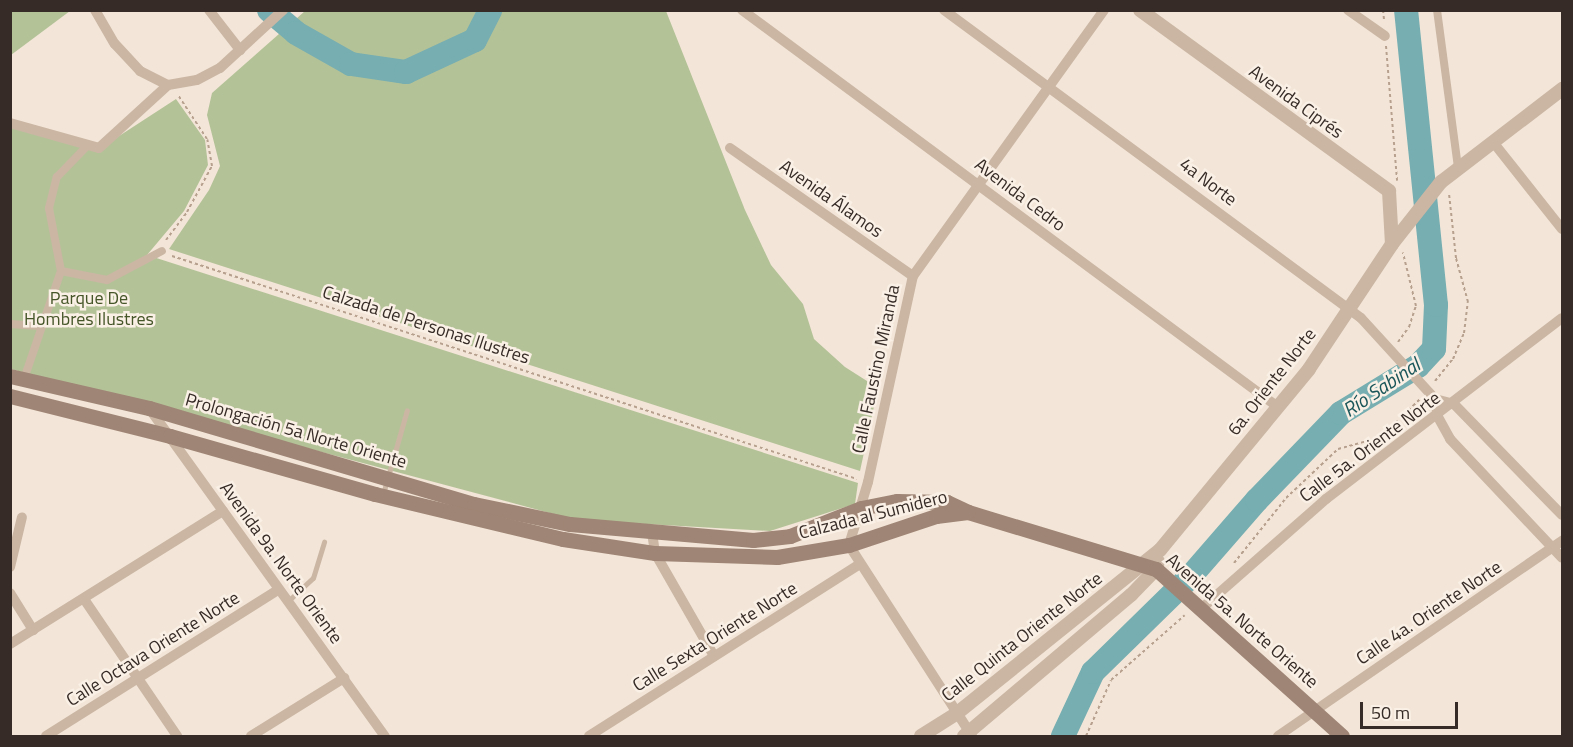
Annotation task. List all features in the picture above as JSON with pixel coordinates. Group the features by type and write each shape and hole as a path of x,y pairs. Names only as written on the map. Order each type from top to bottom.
{"main road":[{"path":"16,398 17,377"},
{"name":"Prolongación 5a Norte Oriente","path":"17,377 149,408 474,504 570,524"},
{"name":"Prolongación 5a Norte Oriente","path":"16,398 170,436 383,495 563,539"},
{"name":"Calzada al Sumidero","path":"570,524 753,540 790,536 861,508 897,501 947,502 968,513"},
{"name":"Avenida 5a. Norte Oriente","path":"968,513 1155,569 1198,604 1342,736"},
{"name":"Calzada al Sumidero","path":"563,539 655,553 777,557 849,545 936,516 968,513"}],"street":[{"path":"95,10 115,44 140,71 168,85 197,81 220,68 282,12"},
{"path":"209,10 243,47"},
{"name":"Avenida Cedro","path":"742,10 1278,407"},
{"name":"4a Norte","path":"945,10 1050,85 1350,308 1429,392"},
{"name":"Calle Faustino Miranda","path":"849,545 868,482 913,276 1104,10"},
{"name":"Avenida Ciprés","path":"1140,10 1389,191 1399,236"},
{"path":"1348,10 1386,36"},
{"path":"1437,10 1449,175"},
{"path":"10,123 99,148 168,85"},
{"name":"6a. Oriente Norte","path":"1155,569 1160,550 1278,407 1399,236 1449,175 1563,89"},
{"path":"1493,142 1563,229"},
{"path":"17,377 42,326 62,271 49,208 57,177 88,145"},
{"name":"Avenida Álamos","path":"730,148 913,276"},
{"path":"62,271 107,280 162,251"},
{"name":"Calle 5a. Oriente Norte","path":"1198,604 1326,499 1438,417 1563,318"},
{"path":"10,324 42,326"},
{"path":"1429,392 1454,404 1563,515"},
{"path":"1429,392 1438,417 1450,439 1563,558"},
{"name":"Avenida 9a. Norte Oriente","path":"149,408 286,603 385,736"},
{"path":"10,644 223,511"},
{"path":"10,567 22,517"},
{"path":"652,532 655,553 714,656"},
{"name":"Calle 4a. Oriente Norte","path":"1278,736 1563,541"},
{"path":"849,545 858,566 968,735"},
{"name":"Calle Sexta Oriente Norte","path":"589,736 858,566"},
{"name":"Calle Quinta Oriente Norte","path":"921,736 956,714 1155,569"},
{"name":"Calle Quinta Oriente Norte","path":"968,735 1131,595 1155,569"},
{"name":"Calle Octava Oriente Norte","path":"46,736 278,590"},
{"path":"10,593 33,630"},
{"path":"84,599 177,736"},
{"path":"251,736 344,678"}],"lane":[{"path":"383,495 407,410"},
{"path":"286,603 313,578 324,542"}],"path":[{"path":"1383,10 1397,190"},
{"path":"162,251 212,166 207,139 187,105 168,85"},
{"path":"1384,435 1429,392 1453,359 1464,333 1468,302 1456,258 1449,175"},
{"path":"1393,352 1409,327 1416,306 1405,272 1399,236"},
{"name":"Calzada de Personas Ilustres","path":"162,251 868,482"},
{"path":"1228,570 1286,498 1338,449 1384,435 1407,422"},
{"path":"1086,736 1111,680 1198,604"}],"green space":[{"path":"11,10 70,10 70,11 11,55"},
{"path":"305,11 666,11 745,210 771,265 803,304 814,339 845,367 878,388 860,471 169,249 209,190 220,166 207,115 212,93"},
{"name":"Parque De Hombres Ilustres","path":"176,99 205,140 208,165 184,211 147,255 858,483 855,504 770,531 576,520 11,369 10,126 96,151"}],"waterway":[{"name":"Río Sabinal","path":"269,10 296,33 351,64 406,72 475,40 490,10"},
{"name":"Río Sabinal","path":"1063,736 1093,672 1190,577 1257,500 1341,413 1418,366 1434,349 1436,305 1406,10"}]}
